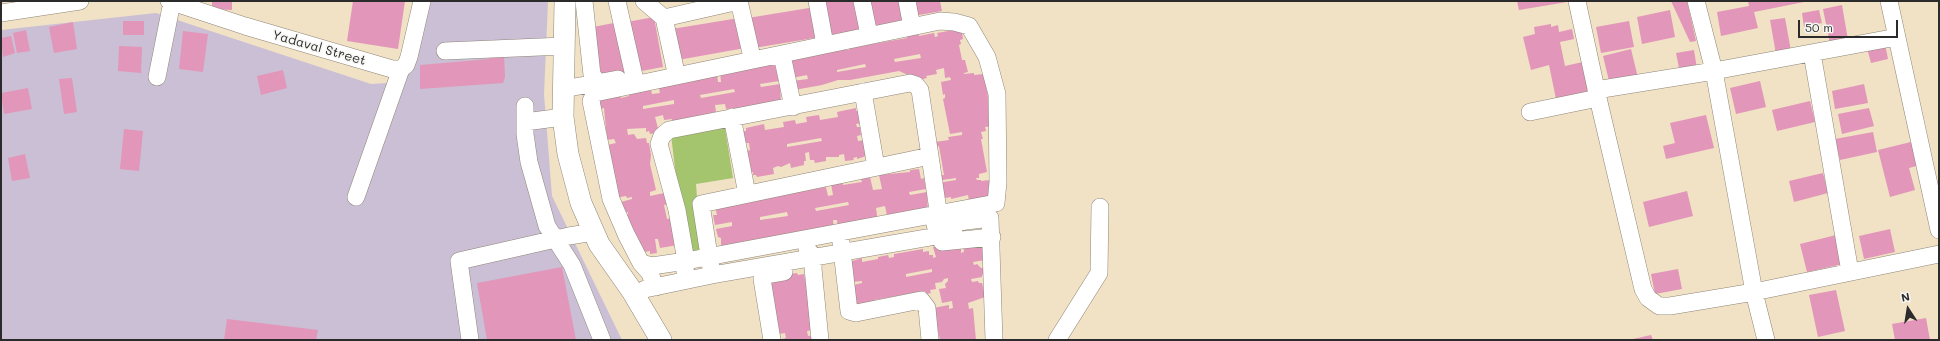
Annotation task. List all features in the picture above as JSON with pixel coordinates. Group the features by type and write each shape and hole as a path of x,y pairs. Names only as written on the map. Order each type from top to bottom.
{"main road":[{"path":"573,1 564,46 563,117 568,154 581,203 599,244 629,287 661,340"}],"street":[{"path":"1,13 80,1"},
{"path":"157,77 171,1"},
{"name":"Yadaval Street","path":"171,1 245,26 392,69 401,69"},
{"path":"356,197 401,69 406,65 410,57 422,1"},
{"path":"573,1 592,75 597,80 602,82"},
{"path":"617,1 634,76"},
{"path":"644,1 664,18 675,68"},
{"path":"664,18 739,1 751,53"},
{"path":"817,1 824,39"},
{"path":"862,1 868,30"},
{"path":"907,1 911,22"},
{"path":"1577,1 1597,94 1643,289 1648,298 1659,306 1670,306 1754,292 1939,254"},
{"path":"1696,1 1714,71 1754,292 1766,340"},
{"path":"1889,1 1939,230"},
{"path":"563,89 948,14"},
{"path":"654,282 641,263 619,220 611,199 591,101 593,96 599,92 940,21 954,22 969,26 987,57 997,94 998,182 996,203 939,224 811,258 710,266"},
{"path":"1530,112 1597,94 1897,37"},
{"path":"445,51 564,46"},
{"path":"1812,53 1850,272"},
{"path":"782,55 793,107"},
{"path":"687,271 677,210 659,144 665,133 670,130 732,117 793,107 903,84 916,85 920,90 939,224"},
{"path":"862,92 876,167"},
{"path":"563,117 525,114 529,162 547,226 554,240 572,265 602,340"},
{"path":"732,117 747,194"},
{"path":"710,266 701,204 930,156"},
{"path":"1057,340 1099,273 1100,207"},
{"path":"629,287 654,282 687,271 710,266 939,224 990,218 992,233 994,340"},
{"path":"470,340 459,262 594,232"},
{"path":"842,251 955,240 992,233"},
{"path":"842,251 849,311 856,314 921,300 927,308 930,340"},
{"path":"772,340 763,277 811,258"},
{"path":"811,258 820,340"},
{"path":"641,263 687,271"}],"shaded area":[{"path":"431,1 548,1 544,94 552,196 622,340 1,340 1,30 156,13 371,84 405,82"}],"green space":[{"path":"724,122 733,178 696,184 701,252 686,259 671,135"}],"building":[{"path":"212,1 232,1 232,10 212,9"},
{"path":"353,1 405,1 398,49 347,41"},
{"path":"823,1 856,1 861,30 829,35"},
{"path":"868,1 900,1 903,21 872,27"},
{"path":"910,1 940,1 942,11 913,16"},
{"path":"1517,1 1567,1 1567,2 1519,10"},
{"path":"1671,1 1687,1 1696,41 1690,42"},
{"path":"1748,1 1804,2 1754,12 1758,28 1721,36 1717,12 1749,6"},
{"path":"1842,5 1848,40 1830,44 1823,9"},
{"path":"815,7 820,37 754,48 748,18"},
{"path":"1670,10 1675,37 1642,44 1637,17"},
{"path":"1819,10 1822,23 1804,27 1802,13"},
{"path":"654,17 663,67 636,72 627,22"},
{"path":"739,18 745,48 678,60 672,29"},
{"path":"1785,18 1791,51 1776,54 1770,20"},
{"path":"123,21 144,21 144,35 123,35"},
{"path":"1629,21 1634,47 1601,53 1596,27"},
{"path":"73,22 77,49 54,53 49,27"},
{"path":"619,22 628,74 602,79 593,27"},
{"path":"1551,24 1551,27 1558,25 1559,32 1572,29 1574,39 1560,42 1565,66 1587,61 1593,91 1556,99 1549,65 1531,70 1523,37 1535,34 1534,27"},
{"path":"961,26 963,39 960,40 961,44 959,45 962,60 965,60 968,72 964,74 984,74 993,126 985,127 986,131 981,132 987,172 979,174 979,178 976,178 977,180 981,181 990,180 991,187 988,188 992,198 969,201 968,195 951,199 951,197 945,198 944,194 940,195 938,183 956,180 956,178 942,180 941,175 944,175 939,146 936,147 935,142 949,140 948,137 962,135 962,132 950,134 943,99 945,98 945,94 943,95 941,82 951,80 950,77 945,78 944,68 936,70 937,74 926,76 927,78 923,79 924,82 899,71 850,80 838,80 822,85 794,90 792,81 808,79 807,75 792,78 790,58 846,48 849,50 849,48 907,38 905,31 917,29 919,36 934,33 935,37 938,36 937,33 954,30","holes":["920,54 921,58 895,62 894,59","865,64 866,67 837,72 837,70"]},
{"path":"26,30 30,51 17,53 13,33"},
{"path":"183,31 208,34 203,72 179,69"},
{"path":"11,36 15,53 3,57 1,38"},
{"path":"1885,44 1888,59 1871,63 1867,48"},
{"path":"119,46 142,47 141,73 118,71"},
{"path":"1631,49 1638,78 1610,85 1603,56"},
{"path":"1694,50 1698,75 1681,78 1676,53"},
{"path":"504,54 505,77 503,83 420,89 420,65 489,59 490,56"},
{"path":"774,62 779,81 760,84 761,87 780,84 781,103 734,113 733,108 726,109 725,104 715,105 716,112 711,113 712,117 672,124 672,119 664,120 663,115 655,117 659,132 650,134 649,131 646,132 646,128 627,129 628,135 634,134 637,139 646,138 647,143 649,143 651,155 650,164 656,190 650,192 650,196 669,192 669,204 664,205 667,219 674,218 678,245 660,248 658,239 655,239 657,253 650,254 650,251 644,252 642,245 635,240 639,240 638,238 634,238 633,227 631,227 625,215 628,214 628,212 622,213 617,203 632,199 632,197 627,198 626,196 615,198 607,145 616,143 614,139 607,140 604,108 599,109 598,100 620,92 621,98 629,96 628,90 650,86 652,94 660,93 658,84 717,74 718,82 721,82 720,72","holes":["734,89 735,92 701,98 700,95","674,100 674,104 643,109 643,106"]},
{"path":"283,70 287,88 261,95 257,76"},
{"path":"72,78 77,112 64,114 59,79"},
{"path":"1760,81 1766,107 1736,114 1730,88"},
{"path":"1864,84 1868,103 1835,109 1832,91"},
{"path":"28,88 32,109 4,114 1,93"},
{"path":"1810,101 1815,122 1777,131 1772,110"},
{"path":"856,108 856,111 860,110 862,123 856,124 857,127 860,127 861,135 857,136 858,141 865,140 866,156 845,161 844,154 839,155 839,157 826,157 826,161 815,163 814,160 810,160 809,152 805,153 806,161 804,161 804,165 791,168 790,163 781,167 778,166 773,168 774,174 757,177 756,175 753,175 753,172 750,172 747,151 750,150 749,143 745,143 742,131 746,131 746,128 764,124 765,130 784,127 783,122 795,120 796,124 807,122 806,117 819,115 820,120 838,117 837,112","holes":["821,138 822,141 787,147 787,144"]},
{"path":"1869,108 1874,126 1842,134 1838,114"},
{"path":"1706,115 1714,148 1666,159 1663,146 1675,143 1670,123"},
{"path":"124,129 143,131 139,171 120,169"},
{"path":"1873,132 1877,152 1840,160 1835,139"},
{"path":"1915,141 1920,165 1909,168 1915,190 1890,197 1878,150"},
{"path":"25,154 30,178 12,181 8,158"},
{"path":"919,169 921,179 924,178 926,189 909,192 910,195 927,192 928,213 888,220 885,206 876,208 878,222 838,230 837,220 833,220 834,229 721,248 721,238 718,237 716,229 732,226 732,222 715,225 713,215 717,215 715,207 826,187 828,196 833,195 831,184 842,182 843,185 862,182 861,179 870,177 873,190 882,189 879,175 910,172 910,170","holes":["848,202 849,205 816,211 815,208","787,212 788,216 760,220 760,217"]},
{"path":"1823,173 1828,193 1794,202 1789,181"},
{"path":"1687,191 1693,216 1649,227 1643,202"},
{"path":"1890,229 1895,252 1864,259 1859,236"},
{"path":"1836,235 1843,264 1807,272 1800,244"},
{"path":"984,242 985,260 973,262 974,265 977,264 983,268 985,274 982,275 982,277 971,279 972,282 978,281 979,283 982,283 985,297 968,303 969,309 973,308 976,340 940,340 933,308 949,305 949,309 953,308 952,301 942,303 939,289 946,288 945,284 948,281 948,278 944,279 942,282 935,283 936,289 930,290 931,293 926,294 925,291 874,300 875,303 858,306 856,304 853,285 862,283 862,281 852,282 849,262 862,258 862,262 878,259 878,257 888,255 889,258 894,257 894,254 923,249 923,252 929,251 929,255 933,255 933,258 936,257 933,247 950,244 951,250 961,248 961,253 964,252 963,244","holes":["932,269 932,272 906,277 906,274"]},
{"path":"562,267 576,340 487,340 477,283"},
{"path":"1678,269 1682,289 1655,294 1651,274"},
{"path":"797,273 798,275 804,274 815,330 807,331 808,336 816,335 816,340 778,340 786,338 785,333 774,335 766,281 776,276"},
{"path":"1836,290 1845,331 1818,337 1809,295"},
{"path":"1926,318 1930,340 1895,340 1892,324"},
{"path":"227,319 318,330 316,340 224,340"},
{"path":"1651,335 1653,340 1633,340 1633,339"}]}
